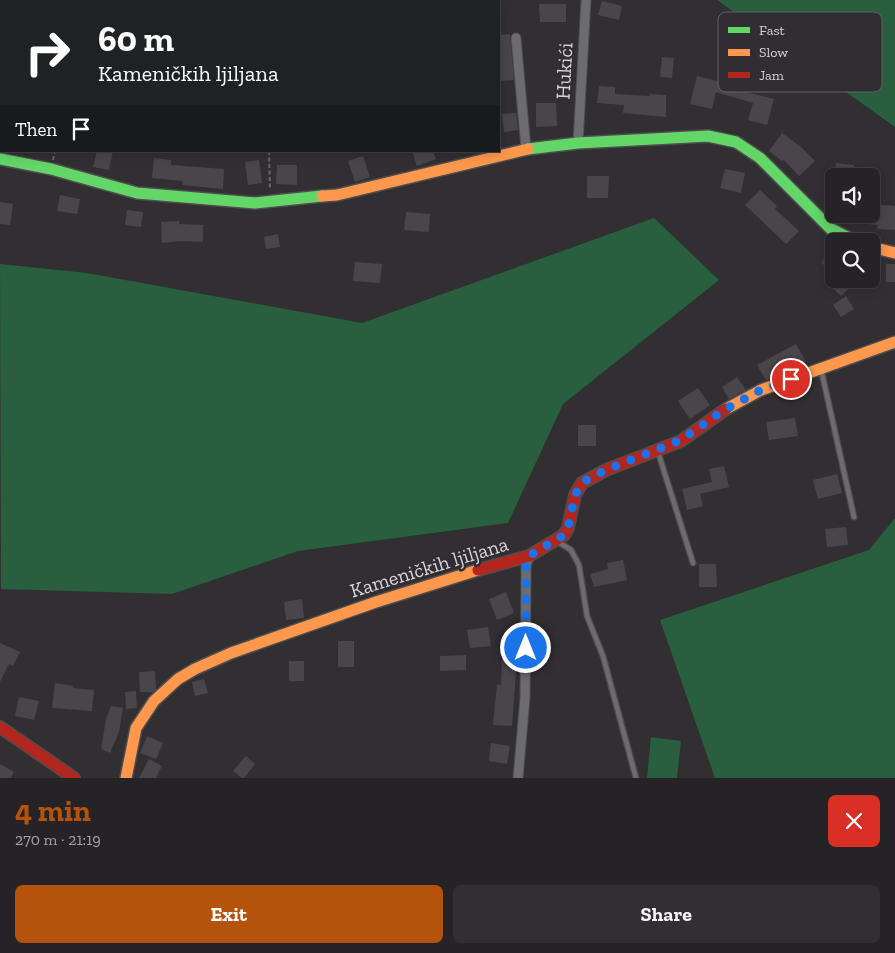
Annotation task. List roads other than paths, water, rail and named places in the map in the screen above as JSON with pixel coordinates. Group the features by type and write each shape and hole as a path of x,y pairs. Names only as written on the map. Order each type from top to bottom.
{"street":[{"name":"Hukići","path":"578,143 586,0"},
{"path":"516,38 526,149"},
{"path":"0,159 50,169 138,193 255,203 337,195 526,149 578,143 708,136 736,142 760,158 831,229 839,233"},
{"path":"880,249 895,253"},
{"name":"Kameničkih ljiljana","path":"126,778 136,728 154,701 178,679 195,669 230,653 376,602 489,566 529,556 564,535 568,528 575,495 582,483 606,470 681,440 724,410 761,390 895,342"},
{"path":"518,778 525,698 526,572 529,556"},
{"path":"0,727 74,778"}],"lane":[{"path":"821,368 854,517"},
{"path":"657,450 693,562"},
{"path":"556,540 571,550 578,565 587,616 603,656 636,778"}]}
